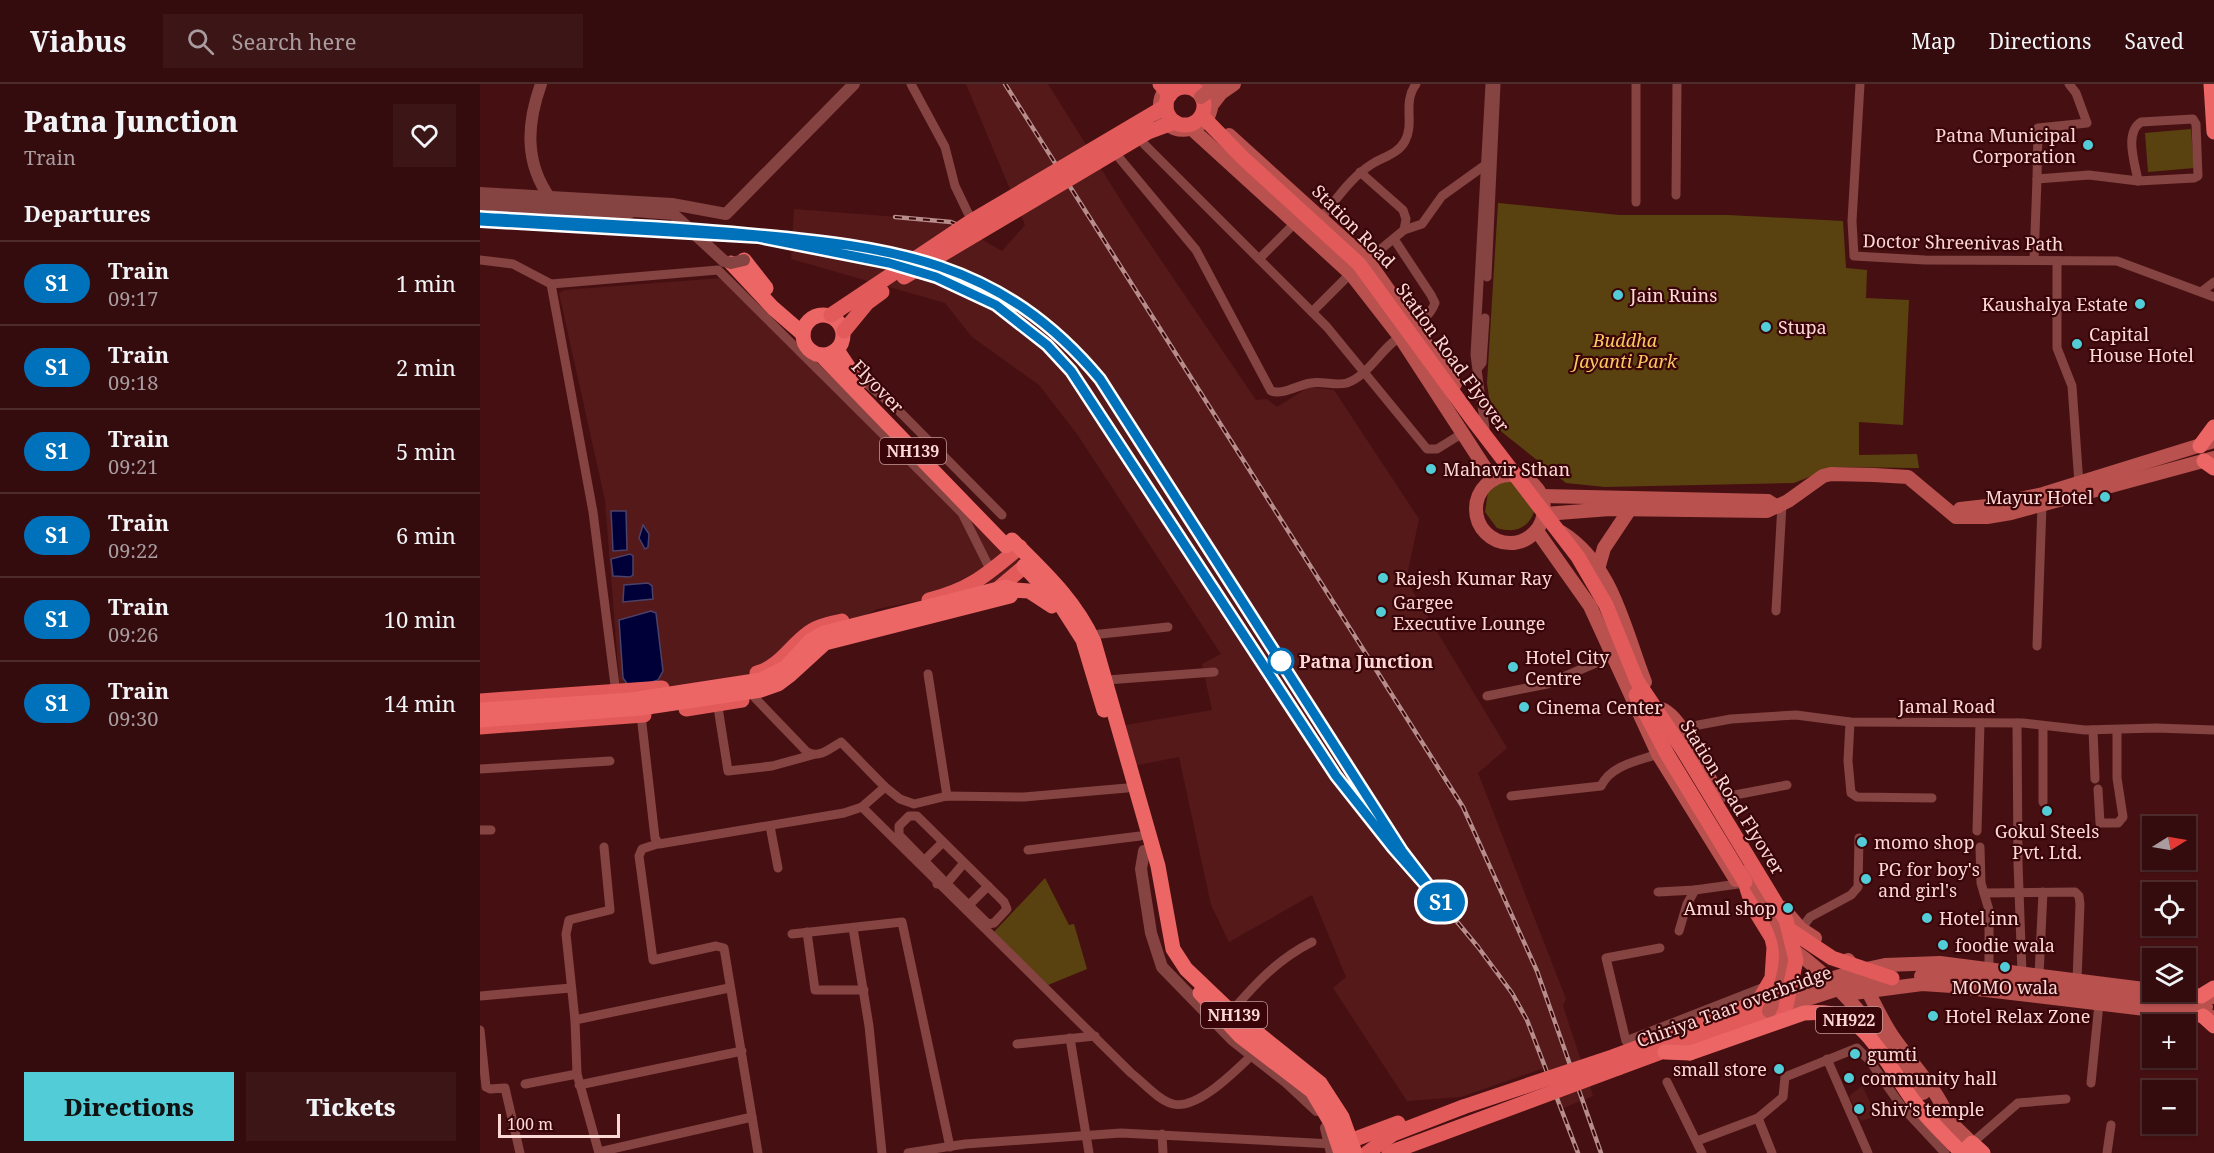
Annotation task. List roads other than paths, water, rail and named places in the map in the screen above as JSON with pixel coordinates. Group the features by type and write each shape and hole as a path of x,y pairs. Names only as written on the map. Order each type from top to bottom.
{"highway":[{"path":"2211,84 2214,126"},
{"name":"NH139","path":"738,261 804,330"},
{"path":"804,330 812,317 821,314 831,315 839,321 844,331"},
{"name":"Flyover","path":"804,330 805,344 810,351 821,355 1013,547"},
{"name":"Flyover","path":"821,355 837,350 843,341 844,331"},
{"name":"Flyover","path":"837,350 852,376 1013,547"},
{"path":"2209,455 2214,427"},
{"name":"NH139","path":"1013,547 1028,563 1066,594 1083,640 1142,843 1161,933 1173,963 1240,1036 1312,1091 1332,1123 1342,1149"},
{"path":"480,710 631,700 761,680 785,668 810,641 824,633 1006,587 1034,594 1074,616"},
{"path":"480,720 641,708 761,690 778,684 825,643 1010,596 1014,590"},
{"name":"NH139","path":"1074,616 1091,635 1107,680 1158,866 1173,950 1186,969 1231,1012 1320,1083 1342,1117 1342,1149"},
{"name":"NH922","path":"1665,1052 1690,1053 1804,1013 1823,1012 1840,1016 1854,1023 1866,1035 1915,1102 1963,1151"}],"main road":[{"path":"1152,84 1167,97 1185,125 1234,84"},
{"path":"1201,110 1218,84"},
{"name":"Station Road Flyover","path":"1167,97 1186,87 1201,110 1243,158 1359,264 1469,416 1578,557 1606,605 1637,681 1796,929 1796,960 1786,1006"},
{"path":"831,315 970,222 1167,97"},
{"path":"844,331 867,303 905,276 1148,132 1167,97"},
{"path":"1201,110 1295,223 1352,274 1400,338 1463,433 1500,477"},
{"name":"Station Road Flyover","path":"1201,110 1371,288 1477,442 1585,584 1650,723 1772,938"},
{"name":"Station Road","path":"1201,110 1368,261 1416,326 1485,428 1500,477"},
{"path":"1950,512 1956,508 2015,501 2209,455"},
{"path":"1780,506 1768,501 1542,495 1526,478 1500,477 1479,496 1476,507 1477,519 1483,531 1503,543 1515,543 1528,539 1541,522 1630,508 1767,511 1780,506 1823,476 1831,474 1908,477 1956,517 1987,517 2042,505 2209,455"},
{"path":"1542,495 1541,522 1590,606 1658,754 1742,883"},
{"path":"1598,569 1607,541 1630,508"},
{"path":"1541,522 1580,545 1598,569 1615,600 1672,744 1783,934 1787,958 1785,973 1780,991 1763,1006"},
{"path":"480,701 616,693 746,676 775,665 806,634 821,626 957,591 991,571 1013,547"},
{"path":"480,727 641,715 754,698 784,689 818,655 830,648 920,626 951,617 976,606 1028,563"},
{"path":"916,603 920,626"},
{"path":"1640,717 1659,709 1666,711 1682,728 1719,798 1796,929 1832,958 1892,978"},
{"path":"1796,929 1847,959 1857,971 1892,1036 1938,1098 1963,1151"},
{"path":"1763,1006 1775,957 1772,938 1779,940 1830,978 1846,994 1931,1104 1948,1118"},
{"name":"NH922","path":"1763,1006 1830,978 1885,965 1940,963 2142,989"},
{"name":"Chiriya Taar overbridge","path":"1367,1153 1393,1134 1736,1010 1763,1006 1786,1006 1850,985 1892,978 1951,976 2211,1017"},
{"path":"1846,994 1922,984 2211,1017"},
{"name":"Chiriya Taar overbridge","path":"1389,1153 1665,1052 1763,1006"},
{"path":"1342,1149 1390,1125 1419,1118 1437,1118"}],"street":[{"path":"541,84 532,112 530,146 534,168 550,198"},
{"path":"480,193 672,204 726,214 854,84"},
{"path":"911,84 945,147 955,186 968,213"},
{"path":"1321,218 1360,172 1392,154 1404,143 1409,124 1408,98 1416,84"},
{"path":"1485,428 1475,355 1486,231 1490,84"},
{"path":"1312,312 1404,230 1422,224 1442,196 1489,163 1496,84"},
{"path":"1635,84 1636,202"},
{"path":"1676,195 1677,84"},
{"name":"Doctor Shreenivas Path","path":"1860,84 1852,221 1854,256 1925,260 2126,262 2214,297"},
{"path":"2034,260 2038,128 2087,123 2076,93 2069,84"},
{"path":"1101,152 1110,147 1167,97"},
{"path":"2037,179 2089,175 2138,181 2194,178 2198,176 2196,124 2193,119 2141,122 2136,125 2132,138 2138,181"},
{"path":"2196,124 2214,126"},
{"path":"1144,144 1312,312 1365,370 1427,449 1437,449 1463,433"},
{"path":"1110,147 1196,250 1271,391 1281,392 1315,382 1347,383 1365,370 1432,310 1435,303 1394,239"},
{"path":"1360,172 1403,210 1406,219 1404,230"},
{"path":"480,199 673,214 714,254 738,261"},
{"path":"480,208 616,218 631,212 635,202"},
{"path":"1259,259 1295,223"},
{"path":"480,260 513,264 551,284 718,270 962,513 991,571"},
{"path":"2057,261 2057,348 2072,386 2079,484"},
{"path":"2201,292 2214,282"},
{"path":"551,284 593,512 616,693"},
{"path":"840,390 865,382 897,409 1002,515"},
{"path":"2037,646 2042,505"},
{"path":"1776,610 1780,506"},
{"path":"1091,635 1168,627"},
{"path":"1487,696 1547,684 1612,656"},
{"path":"1107,680 1214,672"},
{"path":"928,674 947,796"},
{"path":"746,676 754,698 812,755"},
{"path":"713,681 728,771 772,766 821,754 841,742 885,787 900,799 914,804 947,796 1024,797 1126,788"},
{"path":"641,715 657,844"},
{"name":"Jamal Road","path":"1682,728 1731,719 1796,715 1850,722 2017,723 2093,730 2156,728 2214,730"},
{"path":"1850,722 1848,761 1851,793 1857,797 1932,798"},
{"path":"1977,831 1980,723"},
{"path":"2017,723 2022,973"},
{"path":"2043,726 2043,802"},
{"path":"2093,730 2100,823 2118,823 2123,817 2117,778 2117,730"},
{"path":"1511,796 1600,786 1608,773 1615,769 1658,754"},
{"path":"480,769 610,761"},
{"path":"1719,798 1787,785"},
{"path":"758,1153 724,948 720,946 653,960 639,856 642,849 657,844 821,819 862,807 885,787"},
{"path":"862,807 942,882 1131,1073 1174,1104 1192,1102 1205,1095 1251,1056"},
{"path":"909,816 917,816 988,886 1007,909 994,923 988,924 942,882 899,835 898,826 909,816"},
{"path":"770,826 778,868"},
{"path":"480,830 491,830"},
{"path":"1796,929 1829,904 1851,895 1858,887 1859,838"},
{"path":"924,861 943,842"},
{"path":"1028,850 1142,843 1141,869 1151,933 1162,967 1251,1056 1311,1102 1342,1149"},
{"path":"604,847 610,910 568,920 566,934 575,1020 577,1074 599,1152 752,1117"},
{"path":"1980,847 1981,884 1989,910 1989,969"},
{"path":"942,882 964,863"},
{"path":"1658,892 1695,890 1742,883"},
{"path":"969,905 988,886"},
{"path":"1679,931 1687,904 1695,890"},
{"path":"1984,893 2071,891 2079,896 2077,980"},
{"path":"2040,975 2043,892"},
{"path":"792,934 902,922 944,1150"},
{"path":"853,928 864,990 882,1153"},
{"path":"807,932 814,990 864,990"},
{"path":"1231,1012 1258,979 1283,958 1312,942"},
{"path":"1660,948 1606,958 1626,1041 1769,985"},
{"path":"480,996 571,988"},
{"path":"575,1020 729,988"},
{"path":"2091,1083 2099,1004"},
{"path":"480,1030 486,1087 504,1088 520,1153"},
{"path":"1017,1044 1095,1036"},
{"path":"1697,1141 1758,1118 1783,1097 1785,1077 1857,1048 1880,1036"},
{"path":"1070,1038 1089,1153"},
{"path":"1857,1048 1869,1060 1902,1107 1963,1151 2018,1103 2066,1099"},
{"path":"579,1085 742,1051"},
{"path":"1827,1059 1868,1153"},
{"path":"525,1084 577,1074"},
{"path":"1667,1082 1702,1153"},
{"path":"1758,1118 1772,1153"},
{"path":"2108,1153 2111,1125"},
{"path":"908,1153 1087,1134 1162,1134 1342,1149"},
{"path":"1162,1134 1163,1153"}],"railway":[{"path":"1005,84 1463,807 1537,971 1601,1153"},
{"path":"895,217 951,222 963,227"},
{"path":"480,221 758,238 889,263 936,277 996,305 1047,345 1087,393 1336,776 1478,947 1512,993 1527,1020 1578,1153"},
{"path":"806,239 898,254 941,267 982,284 1020,306 1055,333 1088,365 1117,403 1393,837"}],"train":[{"name":"S1","path":"480,217 697,228 844,242 891,251 934,265 999,291 1025,308 1054,330 1082,357 1100,379 1402,851 1444,906 1352,799 1071,371 1047,345 996,305 936,277 889,263 758,237 701,236 480,221"}],"place":[{"name":"Patna Municipal Corporation","path":"2088,145"},
{"name":"Jain Ruins","path":"1618,295"},
{"name":"Kaushalya Estate","path":"2140,304"},
{"name":"Stupa","path":"1766,327"},
{"name":"Capital House Hotel","path":"2077,344"},
{"name":"Mahavir Sthan","path":"1431,469"},
{"name":"Mayur Hotel","path":"2105,497"},
{"name":"Rajesh Kumar Ray","path":"1383,578"},
{"name":"Gargee Executive Lounge","path":"1381,612"},
{"name":"Patna Junction","path":"1281,661"},
{"name":"Hotel City Centre","path":"1513,667"},
{"name":"Cinema Center","path":"1524,707"},
{"name":"Gokul Steels Pvt. Ltd.","path":"2047,811"},
{"name":"momo shop","path":"1862,842"},
{"name":"PG for boy's and girl's","path":"1866,879"},
{"name":"Amul shop","path":"1788,908"},
{"name":"Hotel inn","path":"1927,918"},
{"name":"foodie wala","path":"1943,945"},
{"name":"MOMO wala","path":"2005,967"},
{"name":"Hotel Relax Zone","path":"1933,1016"},
{"name":"gumti","path":"1855,1054"},
{"name":"small store","path":"1779,1069"},
{"name":"community hall","path":"1849,1078"},
{"name":"Shiv's temple","path":"1859,1109"}],"park label":[{"name":"Buddha Jayanti Park","path":"1625,350"}]}
